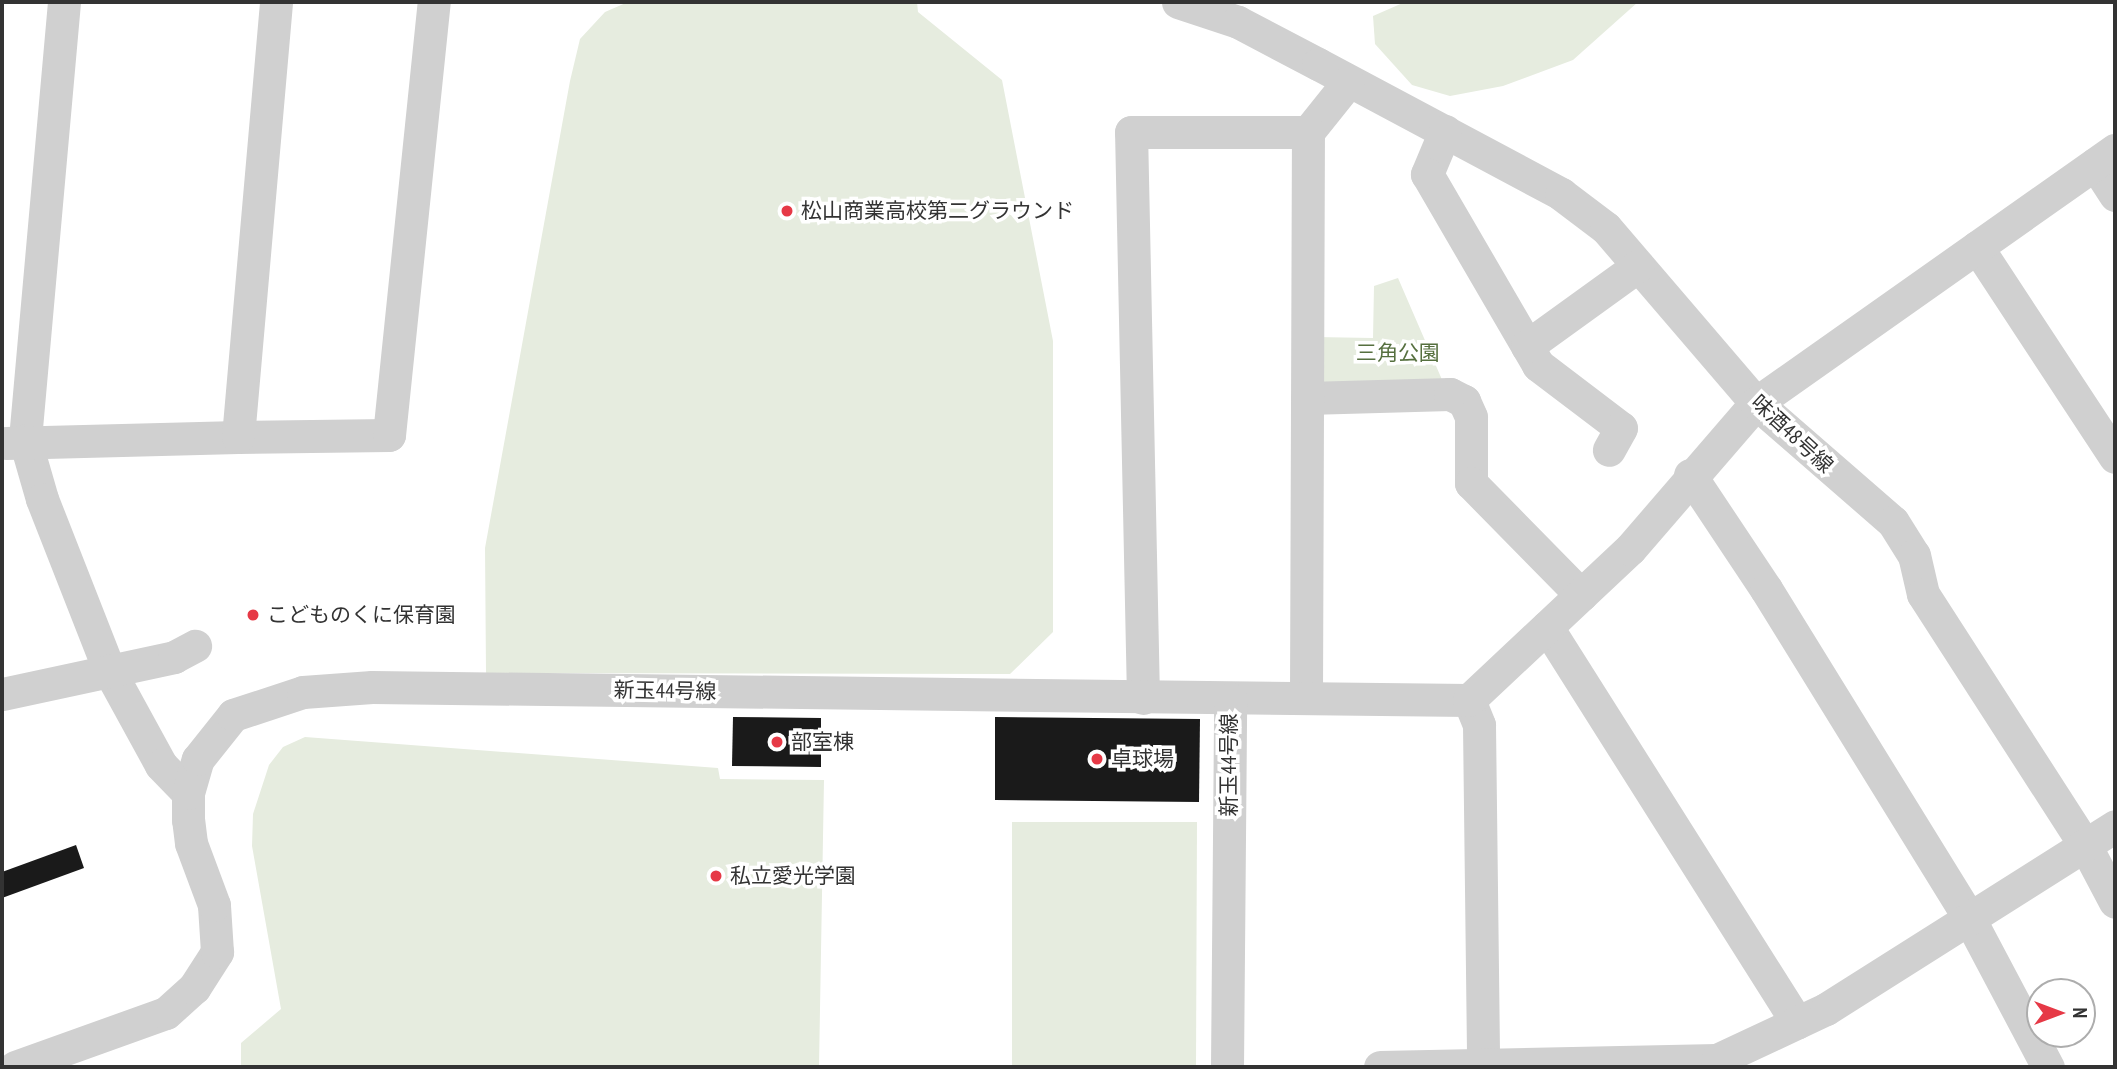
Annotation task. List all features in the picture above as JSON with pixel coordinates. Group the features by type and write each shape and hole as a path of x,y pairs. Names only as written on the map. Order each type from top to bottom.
{"street":[{"path":"64,2 13,442 43,499 109,670 161,765 174,783 188,793"},
{"path":"238,438 276,2"},
{"path":"13,442 390,435 434,2"},
{"name":"味酒48号線","path":"1178,2 1238,22 1445,131 1561,194 1606,228 1756,404 1892,523 1914,555 1923,593 2085,845 2115,902"},
{"path":"1306,697 1308,132 1348,82"},
{"path":"1445,131 1427,174 1538,365 1621,428 1609,450"},
{"path":"1143,698 1131,132 1308,132"},
{"path":"1230,699 1306,697 1468,700 1630,549 1690,475 1756,404 2105,157 2115,195"},
{"path":"1977,247 2111,442"},
{"path":"1527,346 1638,266"},
{"path":"1307,398 1450,394 1464,401 1471,417 1471,483 1581,595"},
{"path":"1690,475 1969,918 2048,1067"},
{"path":"1547,626 1797,1023"},
{"path":"2,694 174,657 195,646"},
{"name":"新玉44号線","path":"15,1067 166,1013 194,988 217,952 214,905 191,843 188,793 198,759 233,715 303,692 372,687 1230,699 1227,1067"},
{"path":"1468,700 1479,725 1472,1066"},
{"path":"1382,1067 1717,1063 1797,1023 2115,826"}],"green space":[{"name":"松山商業高校第二グラウンド","path":"628,2 917,2 918,12 1002,80 1053,341 1053,632 1010,674 486,673 485,548 570,81 580,39 605,12"},
{"path":"1405,2 1638,2 1573,60 1503,86 1450,96 1412,85 1375,44 1373,16"},
{"name":"三角公園","path":"1398,278 1443,382 1313,386 1315,337 1373,338 1374,286"},
{"path":"305,737 718,768 720,779 824,780 819,1067 241,1067 241,1043 281,1009 252,846 253,814 269,765 283,747"},
{"path":"1012,822 1197,822 1196,1067 1012,1067"}],"building":[{"name":"部室棟","path":"733,717 821,718 821,767 732,766"},
{"name":"卓球場","path":"995,717 1200,719 1199,802 995,800"},
{"path":"76,845 84,868 2,898 2,872"}],"place":[{"name":"松山商業高校第二グラウンド","path":"787,211"},
{"name":"こどものくに保育園","path":"253,615"},
{"name":"部室棟","path":"777,742"},
{"name":"卓球場","path":"1097,759"},
{"name":"私立愛光学園","path":"716,876"}]}
